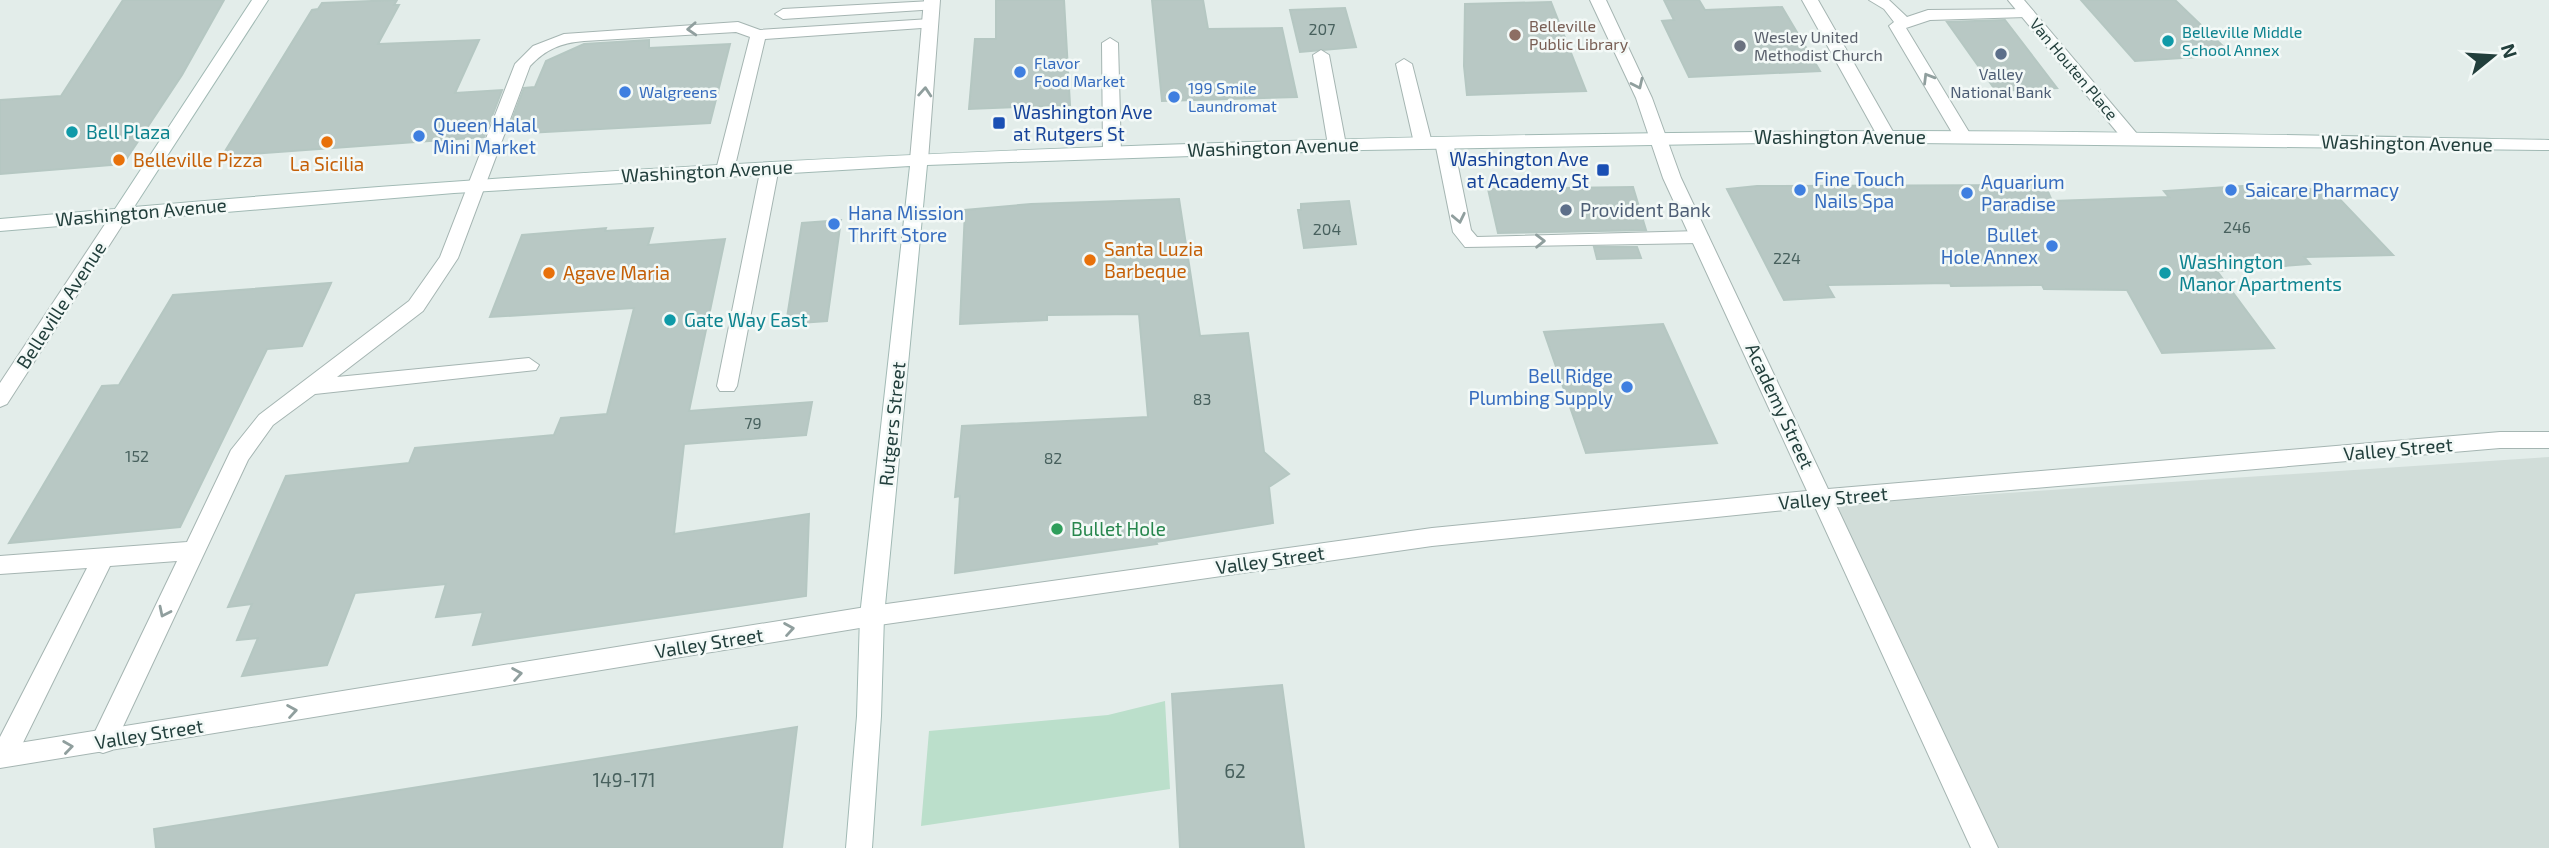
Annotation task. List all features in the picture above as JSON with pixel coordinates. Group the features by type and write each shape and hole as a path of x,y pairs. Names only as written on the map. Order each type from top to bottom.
{"street":[{"name":"Belleville Avenue","path":"0,398 260,0"},
{"name":"Academy Street","path":"1598,0 1644,98 1672,178 1985,848"},
{"path":"1810,0 1887,137"},
{"path":"1877,0 1889,6 1903,23"},
{"path":"782,14 932,3"},
{"name":"Rutgers Street","path":"859,848 869,716 872,616 919,160 932,3"},
{"path":"1963,137 1897,26 1928,15 2021,6"},
{"name":"Van Houten Place","path":"2021,6 2133,139"},
{"path":"103,742 239,456 266,420 416,306 449,258 523,64 538,47 575,36 738,27 758,36 930,24"},
{"path":"725,170 758,36"},
{"path":"1110,43 1112,153"},
{"path":"1321,55 1336,145"},
{"path":"1404,64 1423,143"},
{"name":"Washington Avenue","path":"0,225 478,185 770,167 1336,145 1658,138 1887,137 2549,145"},
{"path":"1444,142 1462,232 1472,243 1700,237"},
{"path":"727,386 770,167"},
{"path":"308,387 529,365"},
{"name":"Valley Street","path":"1,757 872,616 1432,537 1823,498 2500,440 2549,440"},
{"path":"0,565 194,551"},
{"path":"1,757 103,558"}],"shaded area":[{"path":"2549,457 2549,848 1984,848 1827,505"}],"green space":[{"path":"1165,701 1170,789 921,826 929,731 1108,715"}],"building":[{"path":"123,0 224,0 182,75 123,164 0,174 0,100 61,96"},
{"path":"397,0 394,5 399,5 378,44 479,40 455,93 502,90 484,137 222,156 312,10 318,9 322,3"},
{"name":"Flavor Food Market","path":"996,0 1064,0 1070,105 969,109 975,39 996,39"},
{"path":"1152,0 1203,0 1208,29 1282,28 1297,97 1162,101"},
{"name":"Wesley United Methodist Church","path":"1664,0 1699,0 1705,10 1782,7 1820,71 1689,77 1662,21 1674,20"},
{"name":"Belleville Middle School Annex","path":"2081,0 2175,0 2232,55 2135,61"},
{"name":"Belleville Public Library","path":"1551,2 1586,91 1467,95 1464,66 1465,4"},
{"path":"1345,8 1356,47 1300,52 1290,10"},
{"name":"Valley National Bank","path":"2005,20 2057,88 1996,91 1947,22"},
{"name":"Walgreens","path":"649,40 649,48 730,44 710,123 527,133 512,120 524,88 535,87 546,61 584,44"},
{"path":"2045,185 2052,201 2169,197 2164,191 2243,186 2331,190 2393,255 2304,257 2310,264 2217,271 2274,348 2162,353 2127,290 2044,289 2042,285 1951,286 1950,283 1827,285 1834,297 1784,300 1727,189 1757,186"},
{"name":"Provident Bank","path":"1633,187 1646,230 1498,233 1488,189"},
{"path":"1179,199 1200,336 1248,333 1264,452 1289,474 1269,487 1273,523 1156,542 1157,544 955,573 960,496 955,497 962,426 1148,417 1139,314 1047,315 1047,320 960,324 965,210 1031,204"},
{"path":"1349,201 1356,244 1304,248 1298,210 1301,210 1301,204"},
{"path":"841,220 827,321 786,324 802,223"},
{"path":"606,228 605,231 653,228 648,245 725,239 689,411 812,402 806,435 684,444 674,534 809,514 806,596 473,645 483,612 436,617 446,584 355,593 327,665 242,676 258,638 237,640 252,604 228,607 286,476 409,463 415,448 554,435 561,418 607,414 634,308 490,317 522,235"},
{"path":"1594,247 1637,247 1641,258 1597,259"},
{"path":"331,283 302,346 267,349 180,527 9,543 102,386 119,385 173,295"},
{"name":"Bell Ridge Plumbing Supply","path":"1663,324 1717,443 1586,453 1544,332"},
{"path":"1282,685 1304,848 1180,848 1172,694"},
{"path":"797,727 782,848 156,848 154,829"}],"place":[{"name":"Belleville Public Library","path":"1515,35"},
{"name":"Belleville Middle School Annex","path":"2168,41"},
{"name":"Wesley United Methodist Church","path":"1740,46"},
{"name":"Valley National Bank","path":"2001,54"},
{"name":"Flavor Food Market","path":"1020,72"},
{"name":"Walgreens","path":"625,92"},
{"name":"199 Smile Laundromat","path":"1174,97"},
{"name":"Washington Ave at Rutgers St","path":"999,123"},
{"name":"Bell Plaza","path":"72,132"},
{"name":"Queen Halal Mini Market","path":"419,136"},
{"name":"La Sicilia","path":"327,142"},
{"name":"Belleville Pizza","path":"119,160"},
{"name":"Washington Ave at Academy St","path":"1603,170"},
{"name":"Fine Touch Nails Spa","path":"1800,190"},
{"name":"Saicare Pharmacy","path":"2231,190"},
{"name":"Aquarium Paradise","path":"1967,193"},
{"name":"Provident Bank","path":"1566,210"},
{"name":"Hana Mission Thrift Store","path":"834,224"},
{"name":"Bullet Hole Annex","path":"2052,246"},
{"name":"Santa Luzia Barbeque","path":"1090,260"},
{"name":"Agave Maria","path":"549,273"},
{"name":"Washington Manor Apartments","path":"2165,273"},
{"name":"Gate Way East","path":"670,320"},
{"name":"Bell Ridge Plumbing Supply","path":"1627,387"},
{"name":"Bullet Hole","path":"1057,529"}]}
